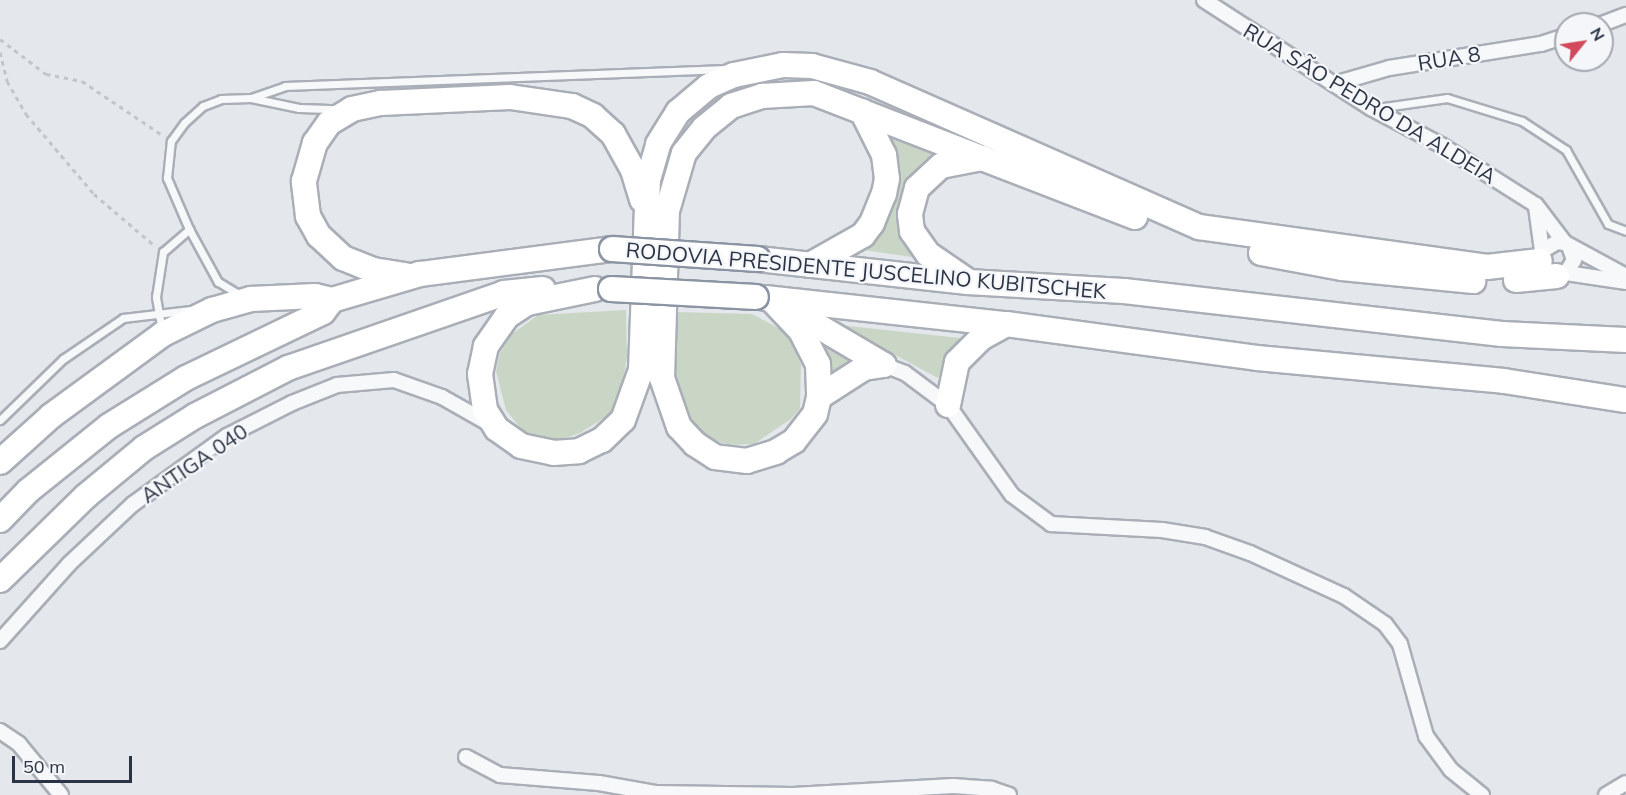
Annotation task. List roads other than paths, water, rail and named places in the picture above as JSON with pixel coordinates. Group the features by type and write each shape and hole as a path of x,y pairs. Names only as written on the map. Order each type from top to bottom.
{"highway":[{"path":"603,289 527,303 500,325 486,346 480,374 485,410 497,429 521,446 569,453 602,440 623,420 633,402 641,370 645,214 650,167 663,135 678,112 715,83 759,68 812,66 870,82 1199,227 1487,267 1551,265"},
{"path":"763,298 811,346 818,364 819,397 814,414 794,441 758,458 738,461 715,457 687,437 672,417 662,378 667,211 684,153 704,128 731,106 762,96 798,92 827,95 862,111 1195,240 1342,268 1489,283 1551,265"},
{"path":"420,274 373,270 343,258 319,236 308,216 304,182 315,143 329,123 352,109 381,103 510,97 572,106 593,116 621,144 633,170 645,214"},
{"path":"810,265 863,235 885,194 887,179 884,155 862,111"},
{"path":"968,282 921,247 912,231 910,214 917,188 926,176 941,166 982,158"},
{"name":"RODOVIA PRESIDENTE JUSCELINO KUBITSCHEK","path":"0,520 28,491 109,426 186,378 322,312 332,300 420,274 612,249 758,259 968,282 1124,291 1502,334 1626,340"},
{"name":"RODOVIA PRESIDENTE JUSCELINO KUBITSCHEK","path":"0,580 86,495 144,448 195,416 288,368 504,293 603,289 763,298 1006,324 1257,358 1504,381"},
{"path":"0,462 160,322 251,299 315,296 332,300"},
{"path":"763,298 884,365"},
{"path":"948,405 957,362 981,338 1006,324"},
{"path":"819,397 864,368 884,365"},
{"path":"1504,381 1626,383"},
{"path":"1504,381 1626,400"}],"street":[{"name":"RUA SÃO PEDRO DA ALDEIA","path":"1204,0 1371,108 1441,145 1536,205 1567,245"},
{"name":"RUA 8","path":"1334,84 1389,68 1541,44 1554,40"},
{"path":"1536,205 1551,265"},
{"path":"1551,265 1548,244 1567,245 1626,276"},
{"path":"1551,265 1574,260 1567,245"},
{"path":"1551,265 1626,282"},
{"path":"884,365 905,373 948,405 1012,495 1052,524 1162,530 1205,537 1250,553 1344,596 1385,624 1400,644 1426,736 1451,770 1482,795"},
{"name":"ANTIGA 040","path":"0,641 69,564 133,504 227,436 292,403 337,385 394,380 442,397 497,429"},
{"path":"0,731 19,744 61,795"},
{"path":"466,757 500,776 599,783 655,793 793,795 953,786 1009,795"},
{"path":"1606,795 1626,783"}],"lane":[{"path":"251,98 285,86 759,68"},
{"path":"251,299 228,291 218,282 189,229 167,178 171,141 184,123 203,106 220,99 251,98 300,108 352,109"},
{"path":"1371,108 1447,98 1522,121 1566,150 1608,224 1626,231"},
{"path":"0,420 63,359 123,318 160,322 163,252 189,229"}]}
